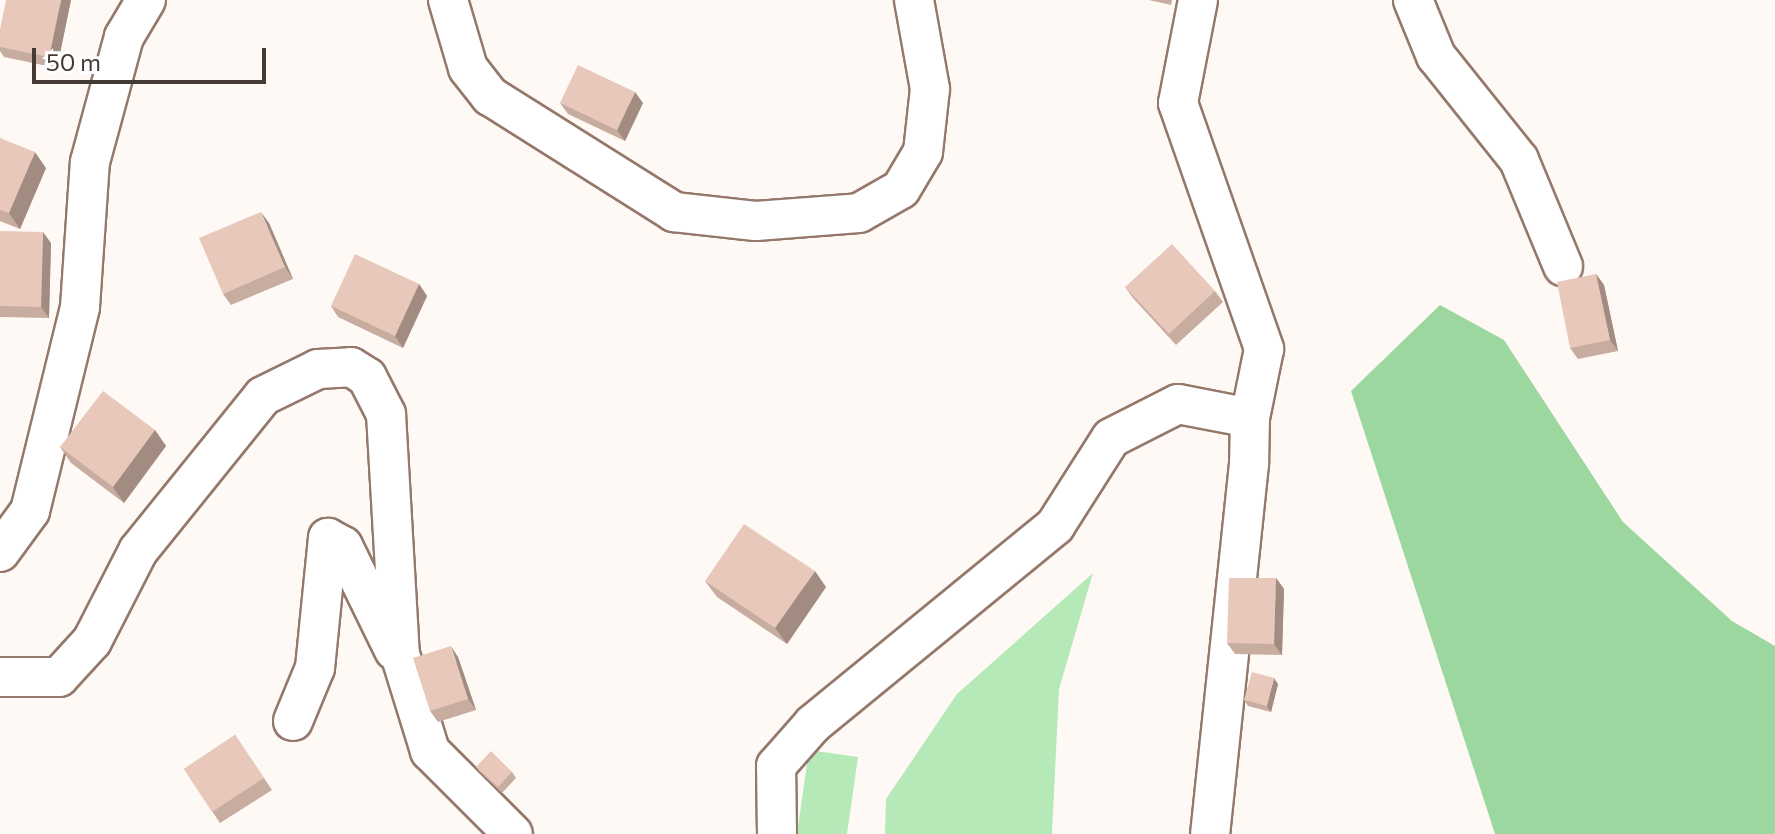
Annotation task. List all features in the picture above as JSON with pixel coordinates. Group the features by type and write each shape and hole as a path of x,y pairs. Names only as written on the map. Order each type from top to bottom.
{"street":[{"path":"0,552 30,511 80,307 90,162 124,37 146,0"},
{"path":"448,0 468,68 490,96 674,212 756,221 859,213 901,189 923,152 930,89 914,0"},
{"path":"1198,0 1178,103 1264,349 1250,418 1249,464 1210,834"},
{"path":"1413,0 1436,56 1519,160 1563,266"},
{"path":"0,677 59,677 92,641 138,551 263,396 318,369 351,367 367,377 386,414 400,654 430,751 513,834"},
{"path":"777,834 776,766 813,724 1055,526 1111,438 1178,404 1250,418"},
{"path":"293,721 315,668 328,538 343,546 389,646 400,654"}],"green space":[{"path":"1440,305 1504,340 1623,522 1732,621 1775,646 1775,834 1495,834 1351,391"},
{"path":"1093,573 1059,689 1052,834 885,834 886,799 957,694"},
{"path":"809,750 858,757 847,834 797,834"}],"building":[{"path":"6,0 61,0 49,57 0,47"},
{"path":"578,65 635,92 617,130 560,103"},
{"path":"0,138 35,152 9,213 0,210"},
{"path":"261,212 285,267 223,294 199,238"},
{"path":"0,231 43,232 41,307 0,306"},
{"path":"1172,244 1215,291 1169,334 1125,287"},
{"path":"355,254 419,284 395,336 331,306"},
{"path":"1596,274 1610,340 1570,348 1557,282"},
{"path":"103,391 155,430 113,487 60,447"},
{"path":"744,524 815,571 775,628 705,581"},
{"path":"1229,578 1276,578 1274,644 1227,643"},
{"path":"451,646 468,699 430,711 413,658"},
{"path":"1252,672 1274,678 1267,706 1244,700"},
{"path":"235,735 264,778 212,812 184,769"},
{"path":"491,751 512,772 498,787 476,767"}]}
